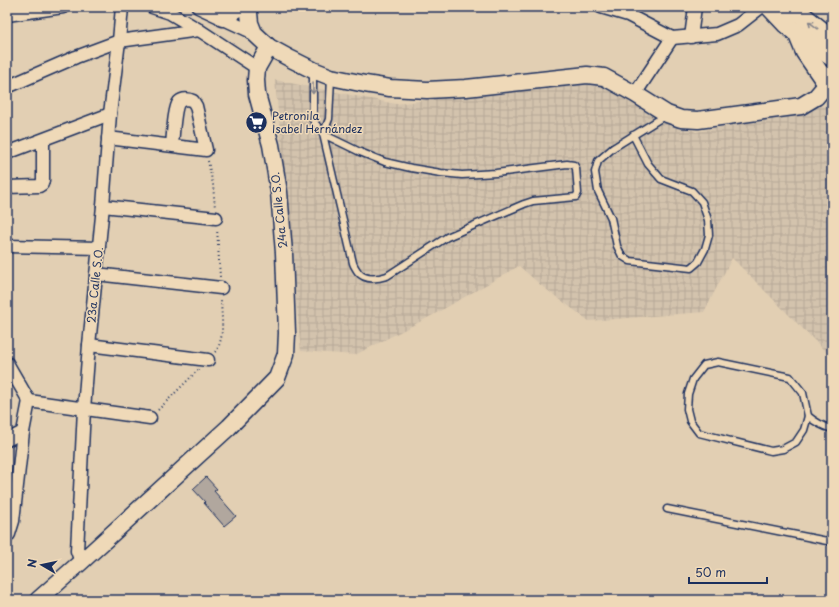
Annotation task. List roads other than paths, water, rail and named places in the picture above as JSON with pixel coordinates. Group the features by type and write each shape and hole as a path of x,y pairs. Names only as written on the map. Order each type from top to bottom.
{"main road":[{"path":"770,7 798,34 832,57"},
{"path":"792,7 832,39"},
{"path":"798,34 805,52 829,82"}],"street":[{"path":"7,15 64,7"},
{"name":"23a Calle S.O.","path":"81,562 77,551 84,409 110,114 122,7"},
{"path":"152,7 170,13 257,68 269,47"},
{"path":"198,7 254,33 269,47 313,70 331,77 390,88 427,90 466,88 587,74 604,77 667,114 681,119 698,120 801,106 816,97 829,82"},
{"path":"223,18 241,7"},
{"path":"249,7 250,23 254,33"},
{"path":"601,7 628,15 672,38 717,34 738,25 761,7"},
{"path":"690,37 695,7"},
{"path":"7,87 76,57 119,41 199,30"},
{"path":"635,94 672,38"},
{"name":"24a Calle S.O.","path":"38,600 229,427 277,378 286,354 287,333 284,253 279,192 271,145 257,94 257,68"},
{"path":"7,154 110,114"},
{"path":"108,138 172,145"},
{"path":"7,187 39,186 42,184 43,140"},
{"path":"103,206 216,218"},
{"path":"7,246 99,248"},
{"path":"96,274 221,288"},
{"path":"89,345 208,360"},
{"path":"7,537 13,521 29,401 8,366"},
{"path":"29,401 150,418"},
{"path":"7,440 24,432"}],"lane":[{"path":"313,70 313,120 323,134 353,263 358,272 364,276 372,279 379,279 387,276 447,237 507,210 533,201 576,197 578,193 576,168 571,164 496,173 462,175 441,173 384,162 323,134"},
{"path":"323,134 329,119 331,77"},
{"path":"633,135 648,164 661,179 692,191 702,202 708,220 710,235 698,262 690,268 630,261 622,256 617,246 611,218 598,191 595,172 598,161 613,148 633,135 667,114"},
{"path":"808,416 804,430 796,442 783,449 772,451 699,433 690,421 687,409 688,394 694,379 704,365 718,362 790,377 803,393 808,416 815,422 832,429"},
{"path":"667,509 832,541"}],"place":[{"name":"Petronila Isabel Hernández","path":"257,122"}]}
